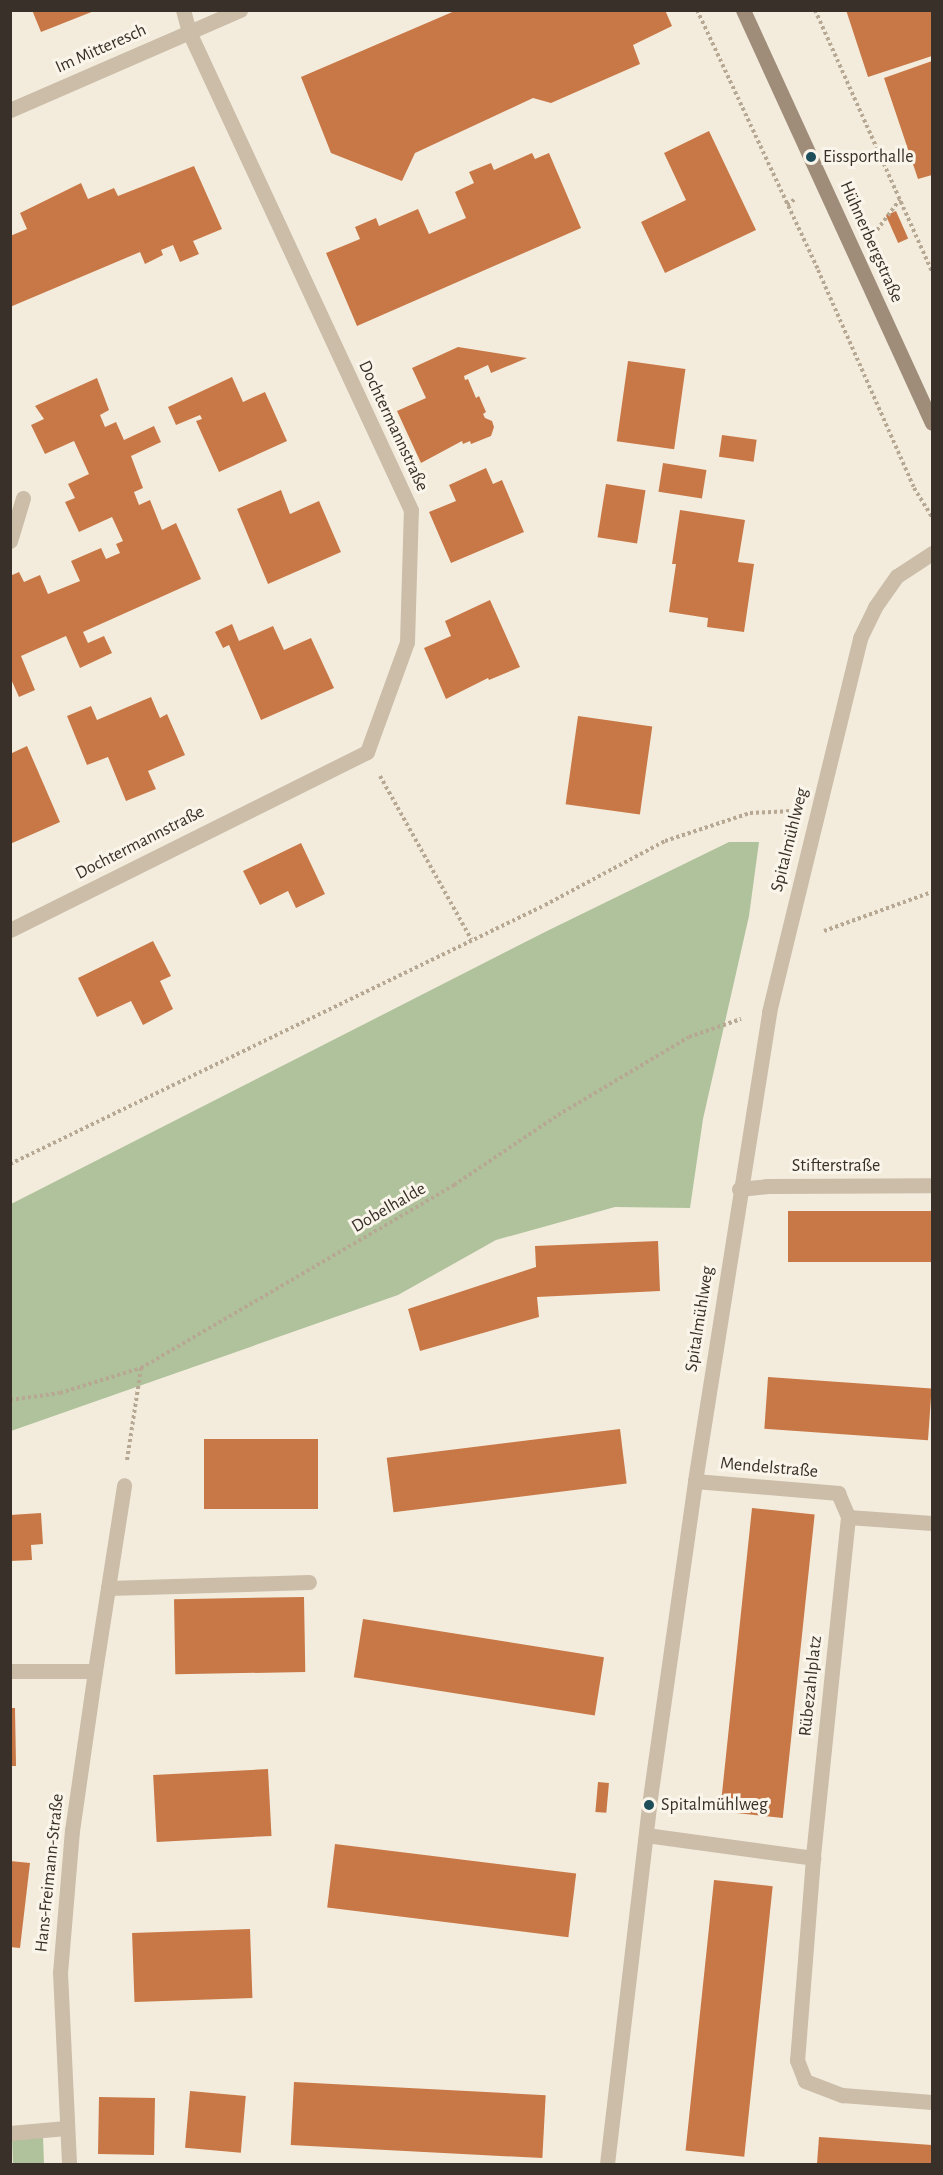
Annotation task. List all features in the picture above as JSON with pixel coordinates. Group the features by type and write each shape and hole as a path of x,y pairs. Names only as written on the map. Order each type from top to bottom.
{"street":[{"name":"Dochtermannstraße","path":"10,930 367,752 407,642 411,510 189,32 183,10"},
{"name":"Im Mitteresch","path":"10,110 240,10"},
{"name":"Hühnerbergstraße","path":"743,10 933,423"},
{"path":"10,541 23,498"},
{"name":"Spitalmühlweg","path":"607,2164 646,1835 694,1481 769,1012 860,638 875,607 897,576 933,553"},
{"name":"Stifterstraße","path":"739,1189 768,1186 933,1185"},
{"name":"Mendelstraße","path":"694,1481 838,1493 848,1517"},
{"name":"Hans-Freimann-Straße","path":"69,2164 60,1972 72,1830 124,1485"},
{"path":"848,1517 933,1523"},
{"name":"Rübezahlplatz","path":"848,1517 813,1858 798,2061 805,2081 842,2095 933,2102"},
{"path":"108,1588 309,1581"},
{"path":"10,1671 95,1671"},
{"path":"646,1835 813,1858"},
{"path":"10,2133 66,2128"}],"path":[{"path":"697,10 788,205 914,488 933,517"},
{"path":"815,10 933,272"},
{"path":"788,205 795,199"},
{"path":"877,230 900,200"},
{"path":"367,752 471,939"},
{"path":"10,1164 545,904 664,841 750,813 817,810"},
{"path":"824,931 933,892"},
{"name":"Dobelhalde","path":"10,1400 60,1393 141,1368 454,1185 558,1115 688,1037 725,1023 769,1012"},
{"path":"124,1485 141,1368"}],"green space":[{"path":"729,842 759,842 749,916 703,1119 690,1208 615,1207 496,1240 398,1295 11,1431 11,1204 547,931"},
{"path":"43,2136 44,2164 13,2164 12,2137"}],"building":[{"path":"32,10 94,10 94,11 41,32"},
{"path":"457,10 665,10 672,26 633,45 640,64 551,103 533,98 415,153 402,181 331,153 301,77"},
{"path":"846,10 932,10 932,56 868,77"},
{"path":"932,61 932,175 918,179 884,78"},
{"path":"709,131 756,230 665,273 641,222 686,200 664,153"},
{"path":"532,153 535,159 549,153 581,228 357,326 326,253 360,239 355,227 376,218 379,226 418,209 429,234 466,218 455,192 474,183 469,172 491,163 494,170"},
{"path":"194,166 222,229 193,241 199,254 180,262 173,245 161,250 163,255 145,264 140,252 10,307 10,236 27,229 20,213 81,183 88,199 114,188 118,196"},
{"path":"896,211 908,238 898,243 886,215"},
{"path":"458,347 527,358 491,373 488,365 464,376 465,380 468,379 476,398 479,396 486,412 483,414 485,418 492,421 494,427 491,436 471,444 470,441 463,444 462,441 421,463 397,411 426,398 412,368"},
{"path":"628,361 685,369 674,449 617,441"},
{"path":"232,377 243,402 265,392 287,441 219,472 196,421 202,419 200,415 176,425 168,407"},
{"path":"97,378 109,410 100,415 105,427 116,422 124,440 154,426 161,442 131,456 143,488 134,492 139,505 150,500 162,530 176,523 201,579 83,632 88,643 104,636 112,653 80,668 66,636 21,656 35,690 19,697 10,677 10,576 19,572 24,582 40,575 48,594 80,581 71,561 101,548 106,559 120,553 116,544 123,541 112,517 79,532 65,502 75,498 68,484 89,474 74,441 45,454 31,425 44,419 35,406"},
{"path":"722,435 757,440 754,462 719,457"},
{"path":"663,463 706,470 702,499 658,492"},
{"path":"486,468 493,484 502,480 524,532 451,563 429,512 456,501 449,485"},
{"path":"606,484 646,490 637,544 598,537"},
{"path":"281,490 290,514 319,501 341,552 268,584 237,509"},
{"path":"680,510 745,520 738,562 754,564 744,632 707,627 708,618 669,612 676,564 672,564"},
{"path":"490,600 520,667 489,680 488,678 446,699 424,648 451,636 445,621"},
{"path":"232,624 239,641 273,626 284,650 311,638 334,688 261,720 229,645 223,648 215,632"},
{"path":"151,697 160,718 167,714 185,755 148,771 156,789 126,801 108,757 87,765 67,716 91,706 97,720"},
{"path":"578,716 652,726 640,815 566,804"},
{"path":"27,746 60,822 10,844 10,754"},
{"path":"301,843 325,894 296,908 288,891 260,905 243,871"},
{"path":"153,941 171,976 160,981 173,1009 143,1025 131,1001 97,1017 78,978"},
{"path":"788,1211 932,1211 932,1262 788,1262"},
{"path":"658,1241 660,1291 537,1297 539,1317 420,1351 408,1309 536,1267 535,1246"},
{"path":"768,1377 932,1388 928,1440 764,1429"},
{"path":"620,1429 627,1484 393,1512 387,1458"},
{"path":"204,1439 318,1439 318,1509 204,1509"},
{"path":"752,1508 815,1515 783,1818 720,1811"},
{"path":"41,1513 43,1544 31,1545 32,1560 10,1561 10,1515"},
{"path":"304,1597 305,1672 175,1674 174,1599"},
{"path":"363,1619 604,1657 595,1715 354,1677"},
{"path":"10,1708 15,1708 16,1766 10,1766"},
{"path":"268,1769 272,1836 157,1842 153,1775"},
{"path":"598,1782 609,1783 606,1813 595,1812"},
{"path":"335,1844 576,1874 568,1937 327,1908"},
{"path":"10,1861 30,1863 20,1948 10,1947"},
{"path":"714,1880 773,1886 744,2157 686,2151"},
{"path":"250,1929 252,1998 134,2002 132,1933"},
{"path":"294,2082 546,2095 542,2158 291,2145"},
{"path":"190,2091 246,2096 241,2153 185,2148"},
{"path":"99,2097 155,2098 154,2155 98,2154"},
{"path":"819,2137 932,2145 932,2164 817,2164"}],"place":[{"name":"Eissporthalle","path":"811,157"},
{"name":"Spitalmühlweg","path":"649,1805"}]}
